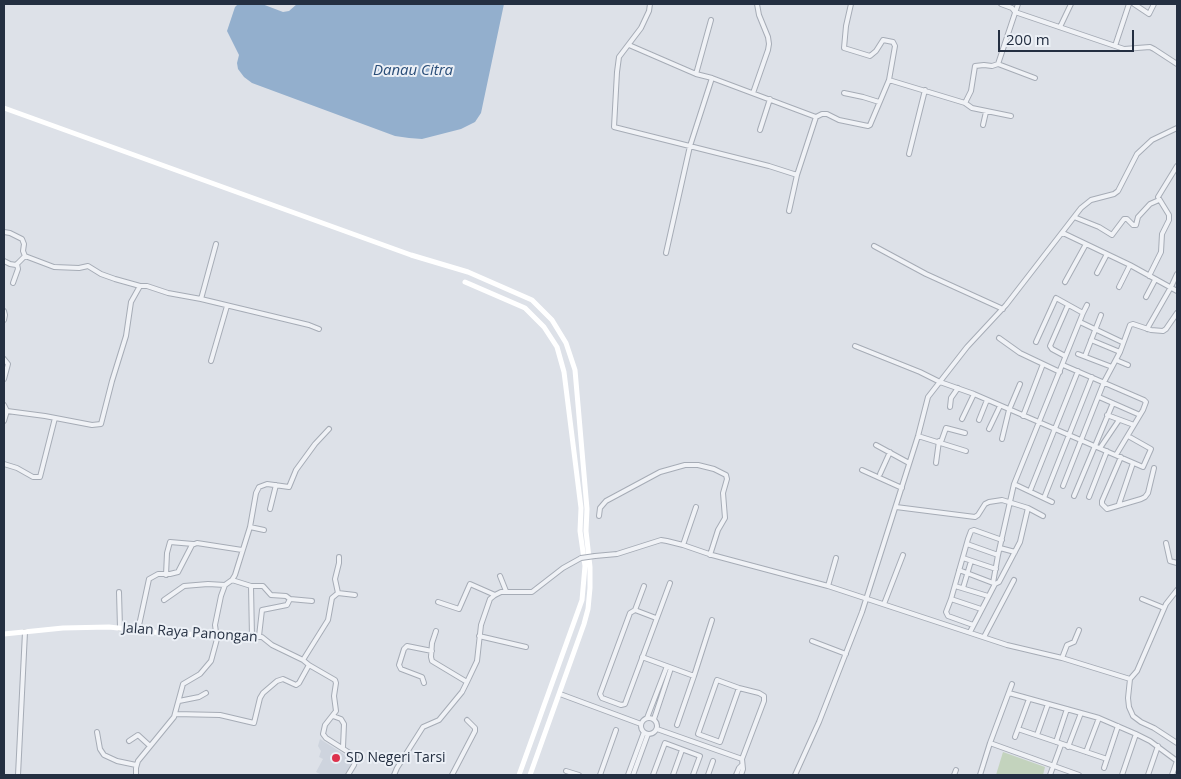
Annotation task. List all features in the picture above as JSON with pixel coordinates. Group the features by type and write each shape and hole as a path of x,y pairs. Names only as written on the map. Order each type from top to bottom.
{"street":[{"path":"650,4 645,20 619,57 614,127 797,175"},
{"path":"753,93 768,50 768,37 759,15 757,4"},
{"path":"789,211 797,175 816,117 828,114 839,120 870,125 889,80 894,50 893,42 883,40 876,51 870,56 846,50 843,47 851,4"},
{"path":"1001,4 1012,8 1015,12 1115,46 1129,50 1150,47 1177,64"},
{"path":"998,64 1018,4"},
{"path":"1060,27 1071,4"},
{"path":"1115,46 1129,4"},
{"path":"1134,4 1149,14 1154,4"},
{"path":"696,74 711,20"},
{"path":"629,45 696,74 712,78 816,117"},
{"path":"965,103 971,91 975,66 998,64 1035,78"},
{"path":"666,253 690,146 712,78"},
{"path":"889,80 965,103 972,108 1011,116"},
{"path":"909,154 925,90"},
{"path":"844,93 864,96 879,102"},
{"path":"760,130 770,99"},
{"path":"4,108 411,255 468,272 517,292 532,300 542,309 566,343 574,370 587,509 586,531 590,588 584,624 530,775"},
{"path":"983,125 986,112"},
{"path":"795,775 819,722 867,598 910,463 926,402 967,347 1003,309 1087,202 1114,194 1133,160 1143,148 1152,140 1177,128"},
{"path":"1149,276 1160,255 1162,234 1169,220 1169,215 1159,200 1160,193 1177,166"},
{"path":"1074,217 1112,235 1124,219 1127,219 1136,226 1138,217 1150,204 1159,200"},
{"path":"4,232 22,239 25,256"},
{"path":"1063,233 1130,265 1177,291"},
{"path":"201,298 216,244"},
{"path":"1065,282 1086,244"},
{"path":"874,246 926,274 1003,309"},
{"path":"1097,273 1107,254"},
{"path":"4,261 12,265 17,264 25,256"},
{"path":"25,256 57,268 88,266 106,276 140,286 147,286 168,294 201,298 319,329"},
{"path":"13,283 18,269 17,264"},
{"path":"1119,288 1130,265"},
{"path":"1147,329 1172,288 1177,274"},
{"path":"1146,297 1155,280"},
{"path":"464,282 526,308 544,326 557,347 562,360 581,508 580,531 585,566 582,600 519,775"},
{"path":"7,411 99,425 102,422 126,336 131,302 140,286"},
{"path":"513,302 517,292"},
{"path":"1036,342 1056,298 1083,314"},
{"path":"1065,356 1050,346 1068,305"},
{"path":"970,632 994,583 998,554 1014,484 1087,305"},
{"path":"212,361 228,306"},
{"path":"4,311 4,320"},
{"path":"1063,486 1104,382 1120,352 1122,342 1131,324 1147,329 1164,331 1177,313"},
{"path":"1084,356 1101,316"},
{"path":"1080,322 1122,342"},
{"path":"999,338 1020,353 1060,372"},
{"path":"1091,340 1120,352"},
{"path":"856,346 1144,467 1151,450 1128,436"},
{"path":"1078,354 1112,367"},
{"path":"4,359 8,364 4,379"},
{"path":"1116,360 1128,365"},
{"path":"1023,416 1043,364"},
{"path":"1063,365 1144,400 1145,406 1119,456 1102,504 1107,509 1112,509 1119,504 1145,497 1148,493 1154,468"},
{"path":"1030,491 1078,371"},
{"path":"1044,498 1092,377"},
{"path":"1002,439 1009,410 1020,384"},
{"path":"950,407 951,398 958,388"},
{"path":"962,419 974,394"},
{"path":"1099,397 1140,415"},
{"path":"979,420 987,400"},
{"path":"1074,496 1113,403"},
{"path":"4,405 7,411 4,421"},
{"path":"989,429 1000,406"},
{"path":"1107,415 1134,425"},
{"path":"4,464 17,468 33,477 40,477 55,418"},
{"path":"1100,448 1119,420"},
{"path":"936,463 936,449 946,428 965,433"},
{"path":"136,775 136,765 175,714 183,684 200,674 210,663 216,643 215,621 220,596 225,585 235,575 250,527 256,493 259,487 267,484 289,487 296,470 314,444 328,429"},
{"path":"918,436 966,451"},
{"path":"876,445 910,463"},
{"path":"1088,497 1108,451"},
{"path":"880,474 890,452"},
{"path":"1119,504 1133,463"},
{"path":"599,516 600,508 606,501 660,472 685,465 698,465 714,469 726,475 727,479 723,493 724,518 710,555"},
{"path":"862,470 902,488"},
{"path":"1014,484 1052,502"},
{"path":"270,509 276,485"},
{"path":"896,506 975,517 985,504 989,502 1010,502 1044,516"},
{"path":"683,544 696,508"},
{"path":"959,570 994,583 998,582 1015,552 1024,529 1028,508"},
{"path":"250,527 264,530"},
{"path":"974,624 948,616 946,612 966,544 971,532 974,530 1002,540"},
{"path":"394,775 423,727 439,720 467,682 477,660 479,636 488,604 495,595 506,591 532,592 563,568 581,558 618,554 661,540 683,544 710,555 828,586 1018,648 1062,658 1130,678"},
{"path":"166,575 167,553 170,542 203,544 242,550"},
{"path":"138,630 149,579 158,574 166,575 179,570 193,544"},
{"path":"966,544 998,554"},
{"path":"1166,544 1170,561 1177,562"},
{"path":"1000,548 1015,552"},
{"path":"884,604 903,555"},
{"path":"304,660 328,620 331,602 338,592 335,579 340,564 339,557"},
{"path":"828,586 836,558"},
{"path":"963,558 996,569"},
{"path":"963,588 971,561"},
{"path":"500,576 506,591"},
{"path":"232,580 251,586 263,586 271,595 286,596 290,600 312,601"},
{"path":"984,637 1014,580"},
{"path":"656,618 636,610 630,612 600,696 624,705 670,583"},
{"path":"438,602 458,609 470,584 495,595"},
{"path":"164,600 184,586 225,585"},
{"path":"251,586 252,637"},
{"path":"636,610 644,586"},
{"path":"955,586 988,596"},
{"path":"1177,590 1164,608 1137,671 1130,678 1129,707 1133,716 1140,722 1154,728 1177,743"},
{"path":"119,592 120,628"},
{"path":"338,592 355,595"},
{"path":"951,599 981,609"},
{"path":"1142,599 1164,608"},
{"path":"259,636 262,610 287,605 290,600"},
{"path":"677,725 712,620"},
{"path":"974,624 978,634"},
{"name":"Jalan Raya Panongan","path":"4,634 63,628 120,628 180,635 211,633 217,635 259,636 272,646 304,660 335,680 334,696 337,710 326,725 324,736 356,756 354,765 348,775"},
{"path":"1062,658 1067,645 1074,642 1079,630"},
{"path":"436,631 432,661 467,682"},
{"path":"18,775 25,632"},
{"path":"479,636 526,647"},
{"path":"812,641 846,654"},
{"path":"424,683 422,677 401,669 399,665 404,649 407,646 432,651"},
{"path":"642,657 694,676"},
{"path":"175,714 220,715 254,723 263,693 277,681 283,679 296,685 309,665"},
{"path":"641,724 648,718 669,667"},
{"path":"641,724 641,728 646,733 653,734 657,729 657,723 654,719 669,667"},
{"path":"739,688 720,742 698,734 717,680 764,696 764,701 742,759 743,769 741,775"},
{"path":"980,775 1012,684"},
{"path":"550,691 641,724"},
{"path":"179,701 199,697 206,693"},
{"path":"1009,694 1099,718 1136,734 1158,746 1177,761 1172,775"},
{"path":"1015,737 1029,699"},
{"path":"1037,735 1048,704"},
{"path":"1050,775 1067,709"},
{"path":"1068,747 1081,713"},
{"path":"333,716 342,720 344,724 343,748"},
{"path":"648,718 654,719"},
{"path":"1086,752 1099,718"},
{"path":"452,775 476,732 475,728 466,720"},
{"path":"1104,768 1118,726"},
{"path":"657,729 742,759"},
{"path":"1018,729 1107,759"},
{"path":"600,775 616,730"},
{"path":"97,732 100,749 104,756 136,765"},
{"path":"628,775 646,733"},
{"path":"633,775 646,733"},
{"path":"1122,775 1136,734"},
{"path":"130,741 138,735 150,746"},
{"path":"990,743 1079,775"},
{"path":"653,775 665,744 700,756 692,775"},
{"path":"1148,775 1158,746"},
{"path":"673,775 682,750"},
{"path":"708,775 713,761"},
{"path":"736,775 742,765"},
{"path":"954,775 956,770"},
{"path":"566,771 579,775"}],"shaded area":[{"name":"SD Negeri Tarsi","path":"320,739 353,760 346,775 322,775 316,772 323,759 319,757 321,751 318,746"}],"green space":[{"path":"1003,752 1045,767 1043,775 996,775"}],"water":[{"name":"Danau Citra","path":"238,4 262,4 283,12 289,11 297,4 504,4 481,113 475,122 461,129 422,139 409,138 395,136 252,83 238,69 239,55 227,31 235,7"}],"place":[{"name":"SD Negeri Tarsi","path":"336,758"}]}
